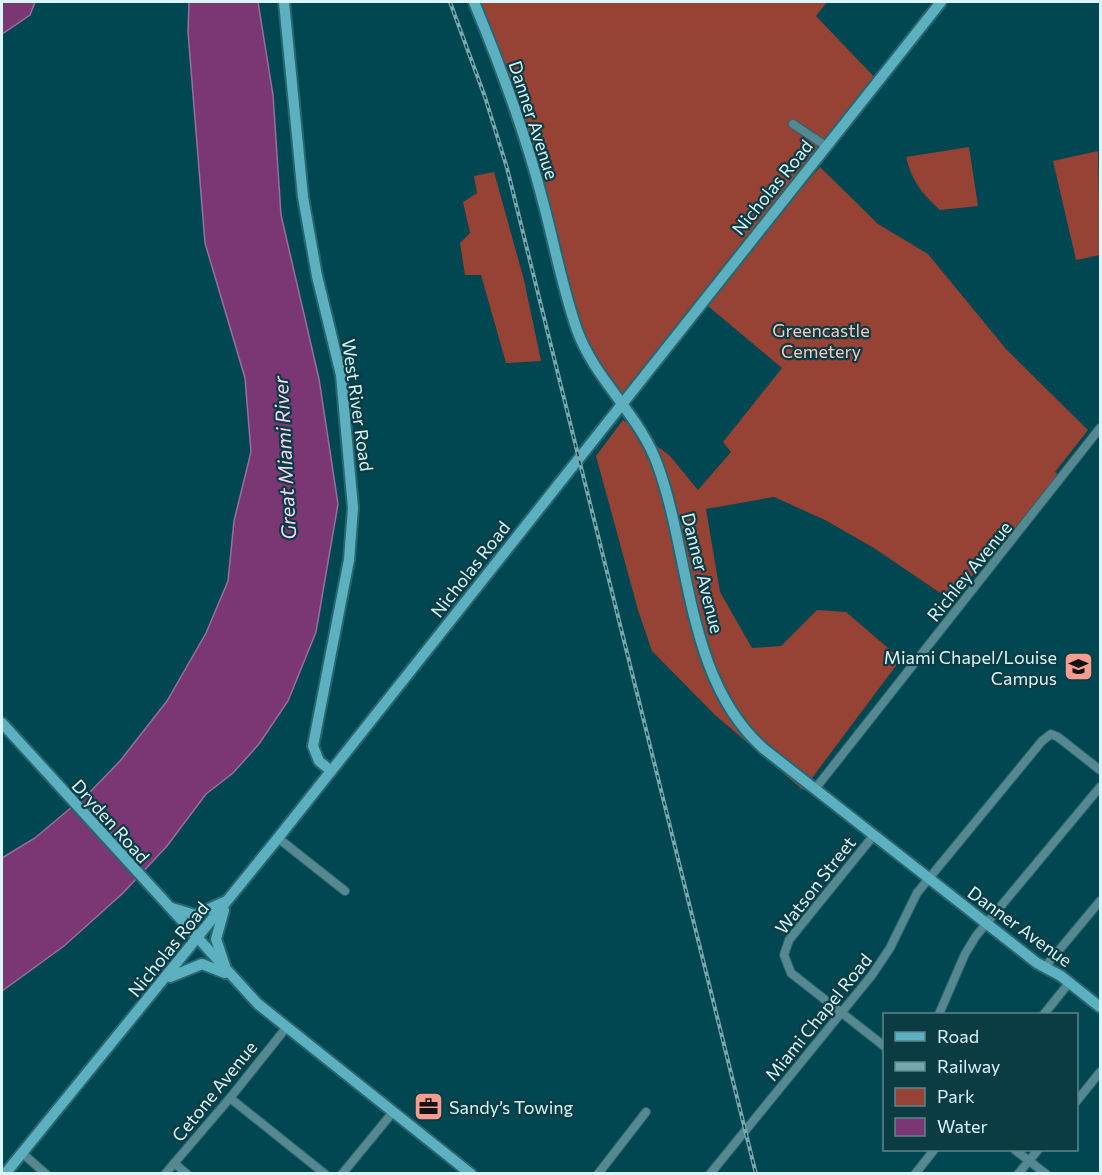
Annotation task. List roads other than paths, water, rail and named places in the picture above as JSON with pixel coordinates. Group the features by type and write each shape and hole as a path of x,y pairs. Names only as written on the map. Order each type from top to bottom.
{"street":[{"name":"West River Road","path":"284,2 303,197 317,276 341,375 351,483 352,529 349,560 314,746 316,756 331,771"},
{"name":"Danner Avenue","path":"474,2 529,155 577,330 596,368 622,402 648,444 660,472 698,625 726,705 756,742 986,923 1101,1007"},
{"name":"Nicholas Road","path":"5,1173 278,838 941,2"},
{"path":"793,124 826,146"},
{"name":"Richley Avenue","path":"815,789 1101,428"},
{"name":"Dryden Road","path":"2,723 164,905 182,917 196,939 258,1004 471,1173"},
{"name":"Miami Chapel Road","path":"710,1173 885,957 912,900 1042,741 1052,734 1101,770"},
{"path":"939,1013 969,946 1101,787"},
{"name":"Watson Street","path":"842,1012 791,973 784,955 789,940 874,835"},
{"path":"278,838 345,891"},
{"path":"182,917 202,912 229,898"},
{"path":"229,898 216,939 222,961 231,976"},
{"path":"1045,967 1101,901"},
{"path":"160,984 181,970 202,964 231,976"},
{"path":"1045,1013 1069,983"},
{"path":"842,1012 883,1044"},
{"name":"Cetone Avenue","path":"165,1173 230,1098 286,1028"},
{"path":"1078,1101 1101,1072"},
{"path":"230,1098 325,1173"},
{"path":"342,1173 393,1112"},
{"path":"598,1173 646,1112"},
{"path":"915,1173 932,1151"},
{"path":"1018,1151 1046,1173"},
{"path":"1018,1173 1036,1151"},
{"path":"22,1153 46,1173"},
{"path":"174,1163 187,1173"}],"water":[{"path":"2,2 35,2 30,15 2,34"},
{"name":"Great Miami River","path":"189,2 258,2 273,95 281,215 319,379 338,504 316,632 288,701 259,744 233,773 206,794 167,846 123,893 64,946 2,991 2,858 35,838 92,790 120,761 167,701 206,633 228,581 234,521 251,452 245,378 205,243 188,32"}],"railway":[{"path":"450,2 485,97 507,168 756,1174"}],"place":[{"name":"Miami Chapel/Louise Campus","path":"1078,667"},
{"name":"Sandy’s Towing","path":"428,1107"}],"park label":[{"name":"Greencastle Cemetery","path":"821,340"}]}
